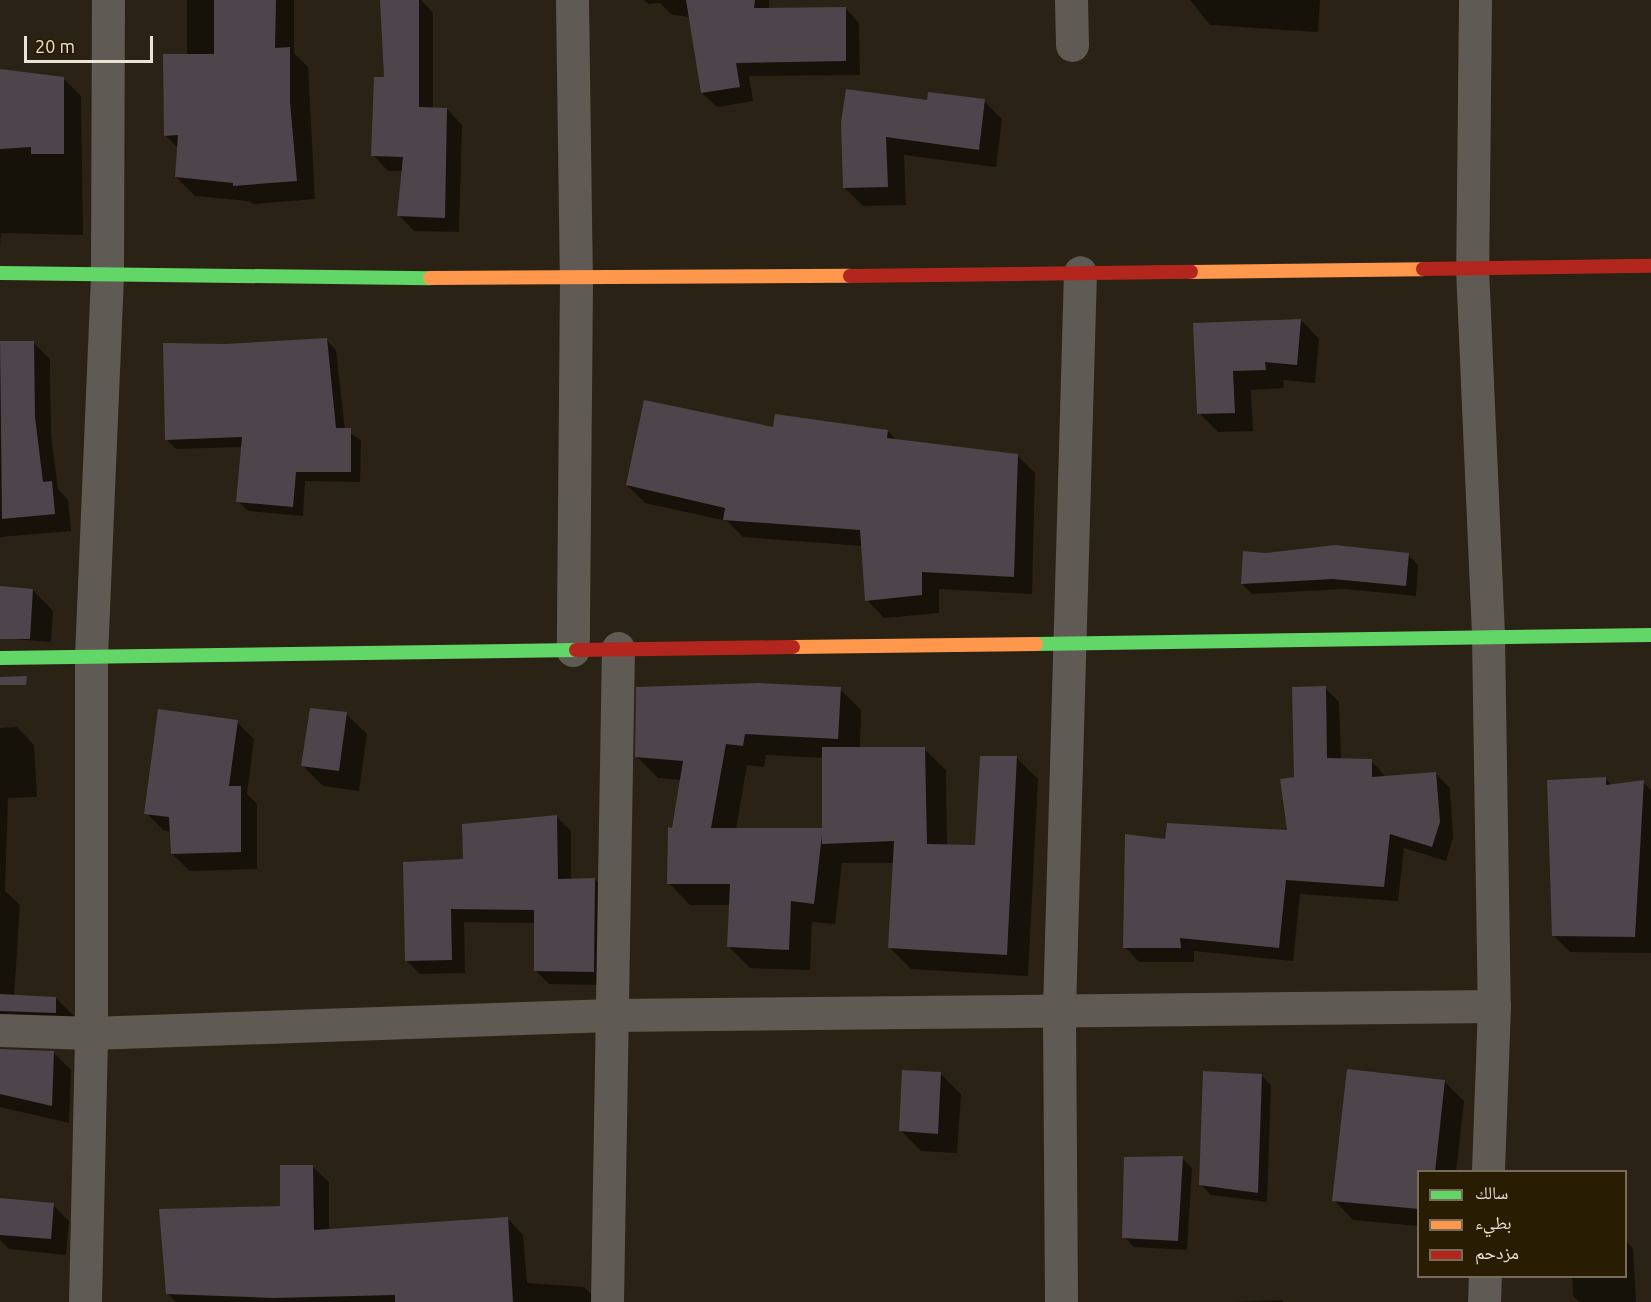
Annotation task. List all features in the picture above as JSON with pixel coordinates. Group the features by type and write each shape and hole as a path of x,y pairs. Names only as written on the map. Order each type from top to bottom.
{"street":[{"path":"85,1302 91,1033 91,657 108,272 108,0"},
{"path":"572,0 576,280 573,650"},
{"path":"1071,0 1072,45"},
{"path":"1475,0 1472,268 1488,637 1494,1006 1488,1170"},
{"path":"0,273 108,272 576,280 1651,266"},
{"path":"1061,1302 1059,1010 1080,272"},
{"path":"0,658 1070,641 1651,635"},
{"path":"607,1302 618,648"},
{"path":"0,1030 91,1033 612,1015 1494,1006"},
{"path":"1484,1302 1485,1278"}],"building":[{"path":"214,0 276,0 275,48 290,47 290,102 297,181 233,186 233,183 175,177 178,135 164,136 163,54 214,54"},
{"path":"380,0 419,0 419,107 447,108 445,218 397,216 403,157 371,156 374,77 384,77"},
{"path":"686,0 755,0 754,8 846,7 846,61 736,63 740,87 701,93"},
{"path":"0,69 64,77 64,154 31,154 31,147 0,149"},
{"path":"846,89 927,100 928,92 985,99 979,150 886,137 888,187 843,188 841,122"},
{"path":"1301,319 1297,365 1265,362 1266,370 1233,371 1235,413 1197,414 1193,323"},
{"path":"327,338 336,428 351,428 351,472 296,472 293,507 236,502 242,437 165,440 163,343 225,344"},
{"path":"0,341 34,341 35,417 43,482 52,481 55,514 2,519"},
{"path":"644,400 773,427 775,414 888,430 887,438 1018,454 1014,577 922,572 922,595 865,601 860,530 723,520 725,508 626,485"},
{"path":"1335,545 1409,553 1406,586 1333,579 1241,584 1243,551 1265,553"},
{"path":"0,586 33,589 30,639 0,639"},
{"path":"27,676 26,685 0,685 0,677"},
{"path":"759,683 841,687 838,739 745,734 743,746 726,744 711,828 822,828 822,747 925,747 927,844 975,845 980,756 1017,756 1007,955 888,948 894,841 822,844 822,835 814,904 791,901 789,950 727,947 730,884 667,884 668,827 672,828 683,761 635,757 636,687"},
{"path":"1326,686 1327,758 1372,759 1372,777 1436,772 1440,822 1432,847 1390,834 1384,887 1286,880 1279,948 1180,938 1181,948 1123,948 1125,834 1165,839 1167,823 1287,830 1280,779 1294,777 1292,687"},
{"path":"310,708 347,712 339,771 301,766"},
{"path":"158,709 238,720 229,786 241,786 241,852 171,854 169,817 144,814"},
{"path":"1606,777 1606,785 1644,780 1635,937 1552,936 1547,780"},
{"path":"557,815 558,879 595,878 594,972 534,971 534,910 451,909 452,960 405,961 403,862 463,859 462,824"},
{"path":"0,994 56,997 56,1013 0,1011"},
{"path":"0,1049 54,1051 52,1106 0,1094"},
{"path":"1347,1069 1445,1080 1435,1170 1417,1170 1417,1209 1332,1201"},
{"path":"902,1070 941,1072 938,1134 899,1131"},
{"path":"1203,1071 1262,1074 1258,1193 1199,1185"},
{"path":"1183,1156 1178,1241 1122,1238 1124,1157"},
{"path":"280,1165 313,1165 314,1230 508,1217 513,1302 395,1302 395,1295 273,1298 166,1294 159,1209 280,1206"},
{"path":"0,1198 54,1203 51,1239 0,1235"}],"traffic: fast":[{"path":"0,273 430,278"},
{"path":"1036,644 1651,635"},
{"path":"0,658 576,650"}],"traffic: slow":[{"path":"1191,272 1423,269"},
{"path":"430,278 850,276"},
{"path":"793,647 1036,644"}],"traffic: jam":[{"path":"1423,269 1651,266"},
{"path":"850,276 1191,272"},
{"path":"576,650 793,647"}]}
